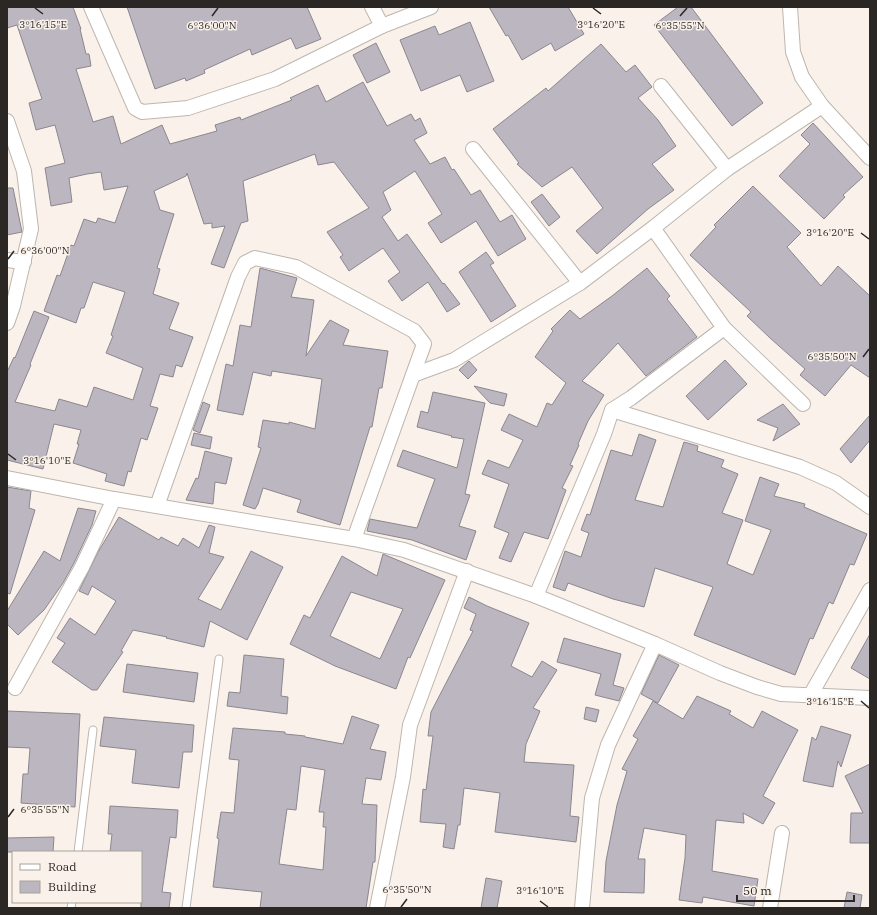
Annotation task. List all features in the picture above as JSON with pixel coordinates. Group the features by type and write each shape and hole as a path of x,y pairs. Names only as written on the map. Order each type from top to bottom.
{"street":[{"path":"91,7 135,108 142,112 188,108 276,79 382,26 431,7"},
{"path":"372,7 382,26"},
{"path":"790,7 793,52 802,77 822,106 870,158"},
{"path":"661,86 727,169"},
{"path":"413,375 454,360 580,283 653,228 727,169 822,106"},
{"path":"7,121 24,171 31,229 13,306 7,323"},
{"path":"473,149 580,283"},
{"path":"653,228 724,328 803,404"},
{"path":"157,506 238,276 245,263 255,258 296,267 414,331 424,344 354,538"},
{"path":"7,260 24,262"},
{"path":"536,596 604,434 612,410 631,398 724,328"},
{"path":"612,410 800,467 836,483 870,507"},
{"path":"7,478 114,499 354,538 404,550 536,596 757,687 781,694 870,698"},
{"path":"15,688 82,567 114,499"},
{"path":"377,908 403,777 410,725 467,571"},
{"path":"810,696 870,590"},
{"path":"582,908 592,798 608,746 655,644"},
{"path":"770,908 782,833"}],"lane":[{"path":"186,908 219,659"},
{"path":"78,851 93,730"}],"building":[{"path":"7,7 73,7 81,29 86,54 89,54 91,66 76,69 93,122 113,116 121,144 162,125 170,144 217,131 215,125 240,117 241,120 292,100 290,98 318,85 326,102 363,82 387,126 411,114 415,121 420,118 427,133 414,140 430,164 445,157 452,170 454,169 471,195 480,190 500,222 512,215 526,239 498,256 476,221 441,243 428,223 442,214 415,171 383,192 391,210 382,217 398,241 407,234 443,284 444,283 460,304 447,312 428,282 402,301 388,281 400,272 383,248 349,271 340,257 343,255 327,232 369,208 334,162 318,165 315,154 243,181 248,221 241,223 224,268 211,264 225,226 212,228 212,223 204,224 187,173 186,176 154,191 160,210 174,214 157,268 160,269 153,294 179,303 169,329 193,337 182,367 176,365 173,377 160,374 150,406 158,408 147,440 141,438 131,472 128,471 124,486 105,481 107,474 73,463 79,444 77,444 81,430 54,424 43,469 7,460 7,372 14,357 15,358 34,311 49,317 15,402 55,411 59,399 87,407 94,387 133,400 143,368 106,353 113,336 111,335 125,292 93,282 84,308 81,308 76,323 44,311 57,275 60,276 71,245 74,246 84,219 96,223 98,218 115,223 128,186 104,190 101,172 69,178 72,202 51,206 45,168 65,163 55,125 36,130 29,103 42,99 17,25 7,28"},
{"path":"127,7 307,7 321,39 296,49 291,38 252,55 250,49 204,70 205,73 186,81 185,78 155,89"},
{"path":"489,7 568,7 584,34 555,51 551,43 522,60 508,35 506,36"},
{"path":"678,7 691,7 763,103 732,126 654,25"},
{"path":"470,22 494,81 467,92 460,75 421,91 400,40 435,26 439,35"},
{"path":"376,43 390,72 367,83 353,55"},
{"path":"601,44 626,72 635,65 652,87 638,98 658,120 676,146 652,164 674,190 648,209 597,254 576,231 603,208 572,167 542,187 517,164 519,163 493,129 546,88 548,91"},
{"path":"813,123 863,177 843,195 845,197 824,219 779,176 810,144 801,135"},
{"path":"753,186 801,233 787,247 821,286 838,266 870,296 870,378 851,365 825,396 800,375 805,369 747,316 751,312 690,255 716,227 714,225"},
{"path":"7,188 13,188 22,232 7,235"},
{"path":"542,194 560,217 549,226 531,202"},
{"path":"486,252 494,263 490,265 516,306 491,322 459,272"},
{"path":"260,268 297,278 291,297 314,300 306,356 330,320 349,330 343,345 388,351 382,388 379,388 372,427 370,427 340,525 297,512 301,500 263,488 255,509 243,505 261,448 258,447 263,420 289,424 289,422 315,429 322,379 272,371 271,376 253,372 243,415 217,410 226,364 233,366 240,325 251,327"},
{"path":"647,268 670,296 667,299 697,337 646,376 618,343 582,381 604,395 588,421 578,444 579,445 570,465 573,466 562,488 566,490 548,539 524,532 511,562 499,558 509,533 494,527 509,484 482,474 488,460 509,468 523,440 501,430 509,414 537,427 547,403 552,405 566,383 535,357 553,331 551,329 570,310 580,319"},
{"path":"725,360 747,384 708,420 686,396"},
{"path":"469,361 477,370 468,379 459,370"},
{"path":"474,386 507,394 504,406 490,403"},
{"path":"433,392 485,403 465,494 470,495 459,526 476,531 466,560 412,540 367,531 370,519 417,528 435,479 397,466 403,450 457,468 464,439 451,437 452,436 417,427 421,411 428,413"},
{"path":"203,402 210,405 200,433 193,430"},
{"path":"783,404 800,424 773,441 778,428 757,420"},
{"path":"870,415 870,440 851,463 840,449"},
{"path":"194,433 212,437 210,449 191,445"},
{"path":"639,434 656,440 635,500 663,507 684,442 698,446 697,451 724,460 721,467 738,474 722,513 743,520 727,564 753,575 771,530 745,521 760,477 779,484 774,496 805,504 804,507 867,534 854,565 850,564 833,604 829,602 813,639 810,638 795,675 694,635 713,587 655,568 644,607 613,599 568,583 565,591 553,587 565,551 581,557 589,533 581,530 587,514 590,515 611,450 632,456"},
{"path":"205,451 232,458 226,484 215,482 213,504 186,500 196,478 198,479"},
{"path":"7,487 31,491 29,508 35,510 10,594 7,593"},
{"path":"78,508 96,511 92,525 63,583 44,610 18,635 7,624 7,611 44,551 60,561"},
{"path":"119,517 159,540 161,537 178,546 183,538 199,548 209,525 215,527 209,553 224,557 198,599 221,610 251,551 283,567 247,640 210,621 204,647 133,630 121,651 123,652 97,690 92,690 52,662 65,643 57,638 70,618 95,635 116,601 92,586 88,595 79,591 98,552"},
{"path":"383,554 445,580 410,658 408,657 396,689 335,666 290,644 304,615 310,618 342,556 377,576","holes":["351,592 403,609 380,659 330,636"]},
{"path":"469,597 529,623 511,666 532,677 542,661 557,670 533,708 540,711 526,744 524,762 574,765 570,816 579,817 576,842 495,832 500,793 464,788 460,825 458,825 454,849 443,847 446,824 420,822 423,789 426,790 433,736 428,736 431,712 473,631 470,630 476,614 464,608"},
{"path":"870,634 870,679 851,668"},
{"path":"564,638 621,654 613,685 624,688 619,701 595,695 601,674 557,662"},
{"path":"244,655 284,659 281,696 288,697 287,714 227,706 229,692 240,693"},
{"path":"659,655 679,665 658,703 641,694"},
{"path":"127,664 198,673 194,702 123,692"},
{"path":"697,696 731,711 729,714 753,728 762,711 798,730 763,796 775,803 763,824 743,813 744,823 716,820 712,871 758,879 754,906 703,897 702,903 679,900 685,858 686,835 644,828 638,859 645,859 644,893 604,892 606,861 617,805 627,771 622,769 638,739 633,736 653,701 683,719"},
{"path":"586,707 599,710 596,722 584,719"},
{"path":"7,711 80,714 75,807 21,803 23,774 28,774 30,748 7,747"},
{"path":"352,716 379,725 370,749 386,752 381,780 366,778 362,804 377,805 375,862 373,862 366,908 260,908 262,892 213,887 219,839 217,838 221,812 234,813 239,760 229,759 233,728 285,732 285,734 305,736 343,744","holes":["301,766 325,770 319,812 324,812 323,827 326,827 323,870 279,864 287,809 296,810"]},
{"path":"104,717 194,725 192,752 183,752 179,788 132,783 136,750 100,746"},
{"path":"821,726 851,735 841,767 838,761 833,787 803,781 812,737 816,740"},
{"path":"870,764 870,843 850,843 851,813 863,813 845,776"},
{"path":"110,806 178,810 176,838 170,837 162,892 171,893 169,908 141,908 142,851 110,851 112,834 108,834"},
{"path":"54,837 53,851 7,852 7,838"},
{"path":"486,878 502,881 497,908 481,908"},
{"path":"847,892 862,895 860,908 844,908"}]}
